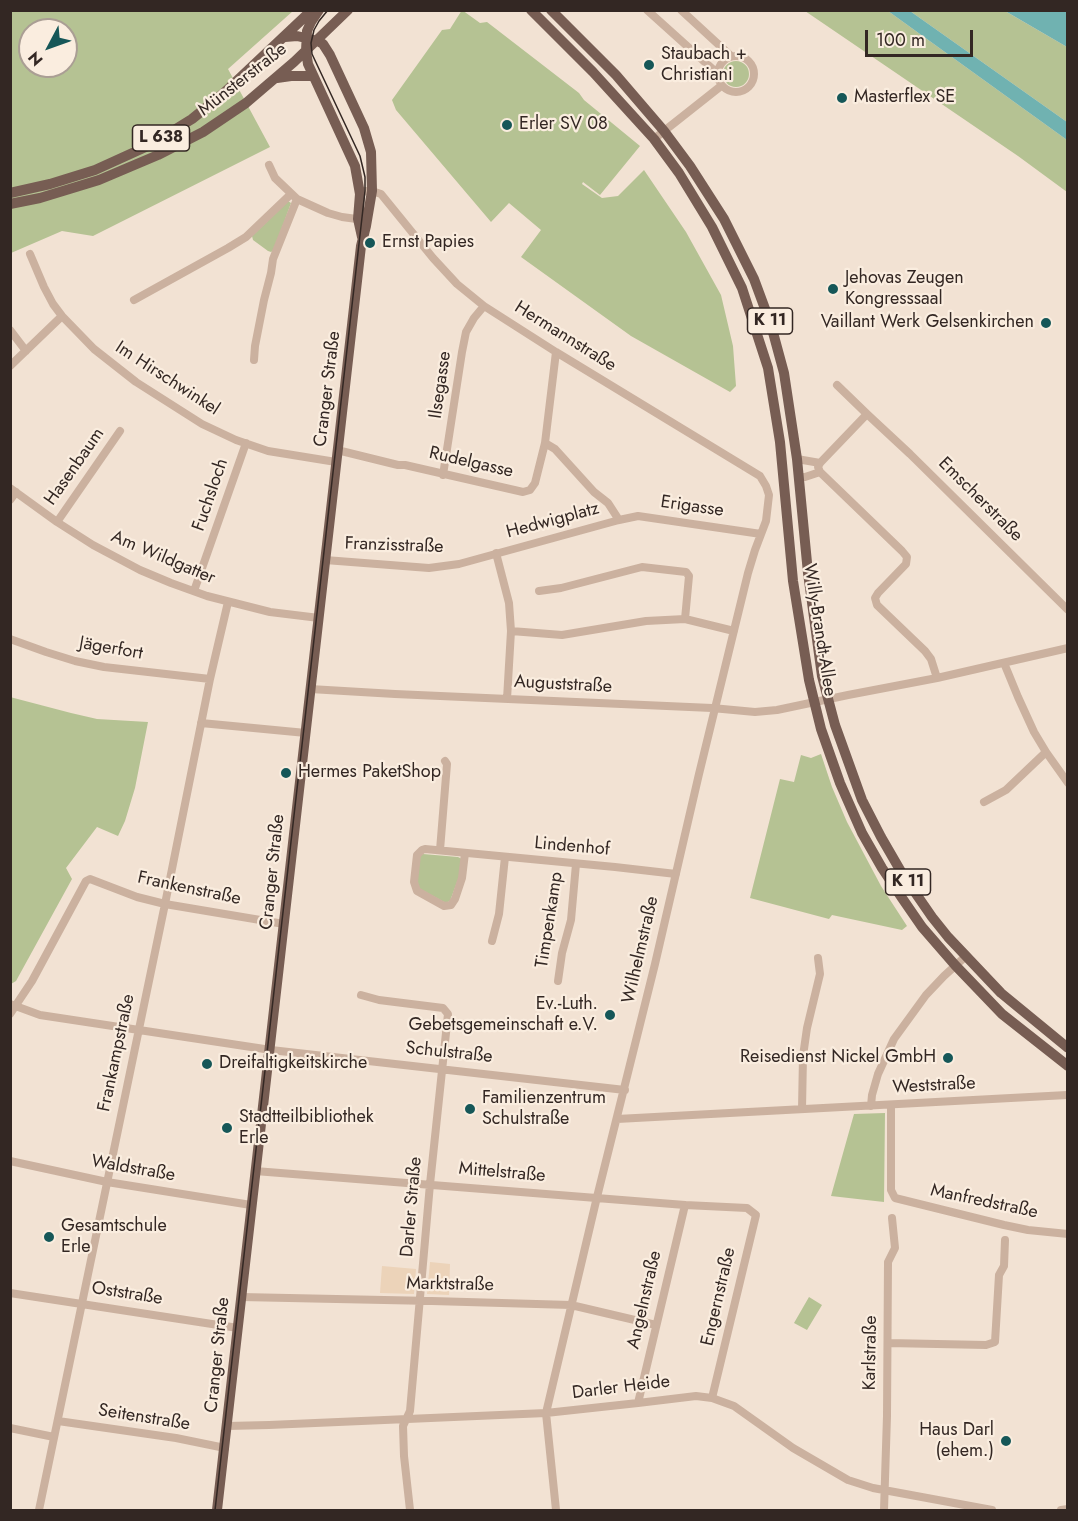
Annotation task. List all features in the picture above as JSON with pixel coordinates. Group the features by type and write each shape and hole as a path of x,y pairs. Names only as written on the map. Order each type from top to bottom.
{"main road":[{"name":"Münsterstraße","path":"10,193 95,170 150,145 192,119 224,93 312,10"},
{"path":"285,37 297,36 311,40 309,27 320,10"},
{"name":"Münsterstraße","path":"10,204 80,187 129,168 203,132 229,116 273,80 306,51 311,40 331,28 348,10"},
{"name":"Willy-Brandt-Allee","path":"531,10 654,139 679,173 712,227 742,288 768,368 780,442 801,637 814,703 840,783 862,832 882,868 922,927 955,965 1002,1014 1068,1066"},
{"name":"Willy-Brandt-Allee","path":"551,10 616,75 664,131 724,219 754,279 771,325 784,374 822,676 835,725 862,800 903,875 932,916 1001,993 1068,1048"},
{"path":"330,55 327,39 331,28"},
{"name":"Cranger Straße","path":"311,40 323,44 330,55 361,120 366,136 372,162 372,191 363,219"},
{"name":"Cranger Straße","path":"218,1510 362,237 363,219 355,166 312,76 306,51"},
{"path":"273,80 291,76 312,76"}],"street":[{"path":"647,10 717,74 721,86 731,92 743,92 752,84 754,78 753,66 740,56 732,56 724,60 717,74"},
{"path":"681,10 732,56"},
{"path":"654,139 721,86"},
{"path":"269,165 275,178 294,196 328,213 363,219"},
{"path":"360,194 372,191"},
{"name":"Hermannstraße","path":"372,191 381,194 433,258 484,306 760,476 769,495"},
{"path":"134,300 246,237 294,196"},
{"path":"254,360 273,258 294,196"},
{"name":"Im Hirschwinkel","path":"30,254 52,304 94,349 136,382 202,424 246,443 268,451 337,456"},
{"name":"Ilsegasse","path":"443,475 466,332 484,306"},
{"path":"10,366 62,316"},
{"path":"10,330 26,351"},
{"name":"Rudelgasse","path":"337,456 411,466 523,492 530,490 535,483 544,443 556,352"},
{"name":"Emscherstraße","path":"837,385 1068,610"},
{"path":"798,477 805,477 820,467 867,414"},
{"name":"Hasenbaum","path":"57,522 120,431"},
{"name":"Fuchsloch","path":"194,591 246,443"},
{"name":"Hedwigplatz","path":"496,553 619,520 608,503 594,492 555,449 544,443"},
{"path":"796,459 820,467 907,557 906,564 878,592 875,598 877,605 925,651 931,660 937,678"},
{"name":"Am Wildgatter","path":"12,494 93,545 140,570 228,602 270,612 319,618"},
{"name":"Wilhelmstraße","path":"556,1510 546,1413 748,573 766,521 769,495"},
{"name":"Erigasse","path":"619,520 638,516 761,534"},
{"path":"496,553 509,603 511,632 507,699"},
{"name":"Franzisstraße","path":"325,560 429,567 459,564 496,553"},
{"path":"539,591 561,588 642,567 686,572 689,576 685,620"},
{"name":"Frankampstraße","path":"39,1510 210,679 228,602"},
{"path":"511,632 562,635 646,621 685,620 734,631"},
{"name":"Jägerfort","path":"10,639 46,652 104,667 210,679"},
{"path":"814,703 1068,648"},
{"path":"1004,663 1026,714 1046,752 1068,783"},
{"name":"Auguststraße","path":"310,689 716,708 755,712 814,703"},
{"path":"201,723 306,732"},
{"path":"984,802 1006,790 1046,752"},
{"path":"440,850 446,761"},
{"name":"Lindenhof","path":"465,853 462,878 451,905 444,906 417,891 414,882 417,855 422,850 440,850 676,874"},
{"path":"492,941 499,914 505,857"},
{"name":"Timpenkamp","path":"558,981 562,953 571,920 576,864"},
{"name":"Frankenstraße","path":"12,1008 37,972 86,881 90,879 137,897 165,904 284,924"},
{"path":"871,1106 878,1074 894,1039 926,995 966,956"},
{"path":"802,1109 803,1056 820,974 818,958"},
{"name":"Darler Straße","path":"361,995 379,1000 443,1008 448,1014 410,1410 402,1426 410,1510"},
{"name":"Schulstraße","path":"12,1008 40,1015 270,1049 625,1090"},
{"name":"Weststraße","path":"616,1119 1067,1095"},
{"name":"Manfredstraße","path":"891,1105 891,1190 895,1198 1028,1230 1068,1234"},
{"name":"Waldstraße","path":"10,1161 108,1182 251,1205"},
{"name":"Mittelstraße","path":"255,1171 747,1208"},
{"name":"Angelnstraße","path":"638,1403 685,1205"},
{"name":"Engernstraße","path":"712,1398 756,1215 747,1208"},
{"name":"Karlstraße","path":"884,1510 888,1262 895,1248 892,1218"},
{"path":"888,1343 986,1345 996,1342 999,1275 1004,1266 1005,1240"},
{"name":"Oststraße","path":"10,1293 238,1328"},
{"name":"Marktstraße","path":"241,1297 571,1305 656,1325"},
{"name":"Darler Heide","path":"227,1426 546,1413 696,1396 712,1398 734,1406 827,1469 862,1485 992,1510"},
{"name":"Seitenstraße","path":"58,1421 176,1438 225,1448"},
{"path":"10,1428 54,1437"},
{"path":"1061,1510 1068,1509"}],"green space":[{"path":"462,10 480,23 487,22 579,93 584,100 640,146 600,195 583,182 582,184 602,198 618,196 644,170 686,232 721,295 733,346 736,386 730,392 631,336 521,257 541,230 509,203 491,222 396,110 392,100 442,30 450,29"},
{"path":"11,11 293,11 228,69 270,147 93,236 62,231 11,253"},
{"path":"805,11 888,11 1067,140 1067,192 1018,156"},
{"path":"910,11 1005,11 1067,47 1067,122"},
{"path":"736,61 745,65 749,74 745,83 736,87 727,83 723,74 727,65"},
{"path":"288,201 291,203 274,250 268,251 253,240 252,236"},
{"path":"10,697 97,719 148,722 135,788 118,836 97,827 66,868 72,879 16,981 11,984"},
{"path":"821,754 847,822 881,886 907,926 902,930 832,915 829,919 750,898 780,779 794,782 801,755 811,758"},
{"path":"423,854 462,859 459,877 450,901 446,903 418,888 420,856"},
{"path":"885,1113 884,1202 831,1196 854,1114"},
{"path":"809,1297 822,1305 807,1330 794,1323"}],"shaded area":[{"path":"430,1262 450,1264 449,1295 427,1294"},
{"path":"382,1266 416,1269 414,1294 380,1293"}],"water":[{"path":"888,11 910,11 1067,122 1067,140"},
{"path":"1005,11 1067,11 1067,47 1012,15"}],"tram line":[{"path":"215,1510 365,191 365,177 360,156 312,54 311,43 314,30 328,10"}],"place":[{"name":"Staubach + Christiani","path":"649,65"},
{"name":"Masterflex SE","path":"842,98"},
{"name":"Erler SV 08","path":"507,125"},
{"name":"Ernst Papies","path":"370,243"},
{"name":"Jehovas Zeugen Kongresssaal","path":"833,289"},
{"name":"Vaillant Werk Gelsenkirchen","path":"1046,323"},
{"name":"Hermes PaketShop","path":"286,773"},
{"name":"Ev.-Luth. Gebetsgemeinschaft e.V.","path":"610,1015"},
{"name":"Reisedienst Nickel GmbH","path":"948,1058"},
{"name":"Dreifaltigkeitskirche","path":"207,1064"},
{"name":"Familienzentrum Schulstraße","path":"470,1109"},
{"name":"Stadtteilbibliothek Erle","path":"227,1128"},
{"name":"Gesamtschule Erle","path":"49,1237"},
{"name":"Haus Darl (ehem.)","path":"1006,1441"}]}
